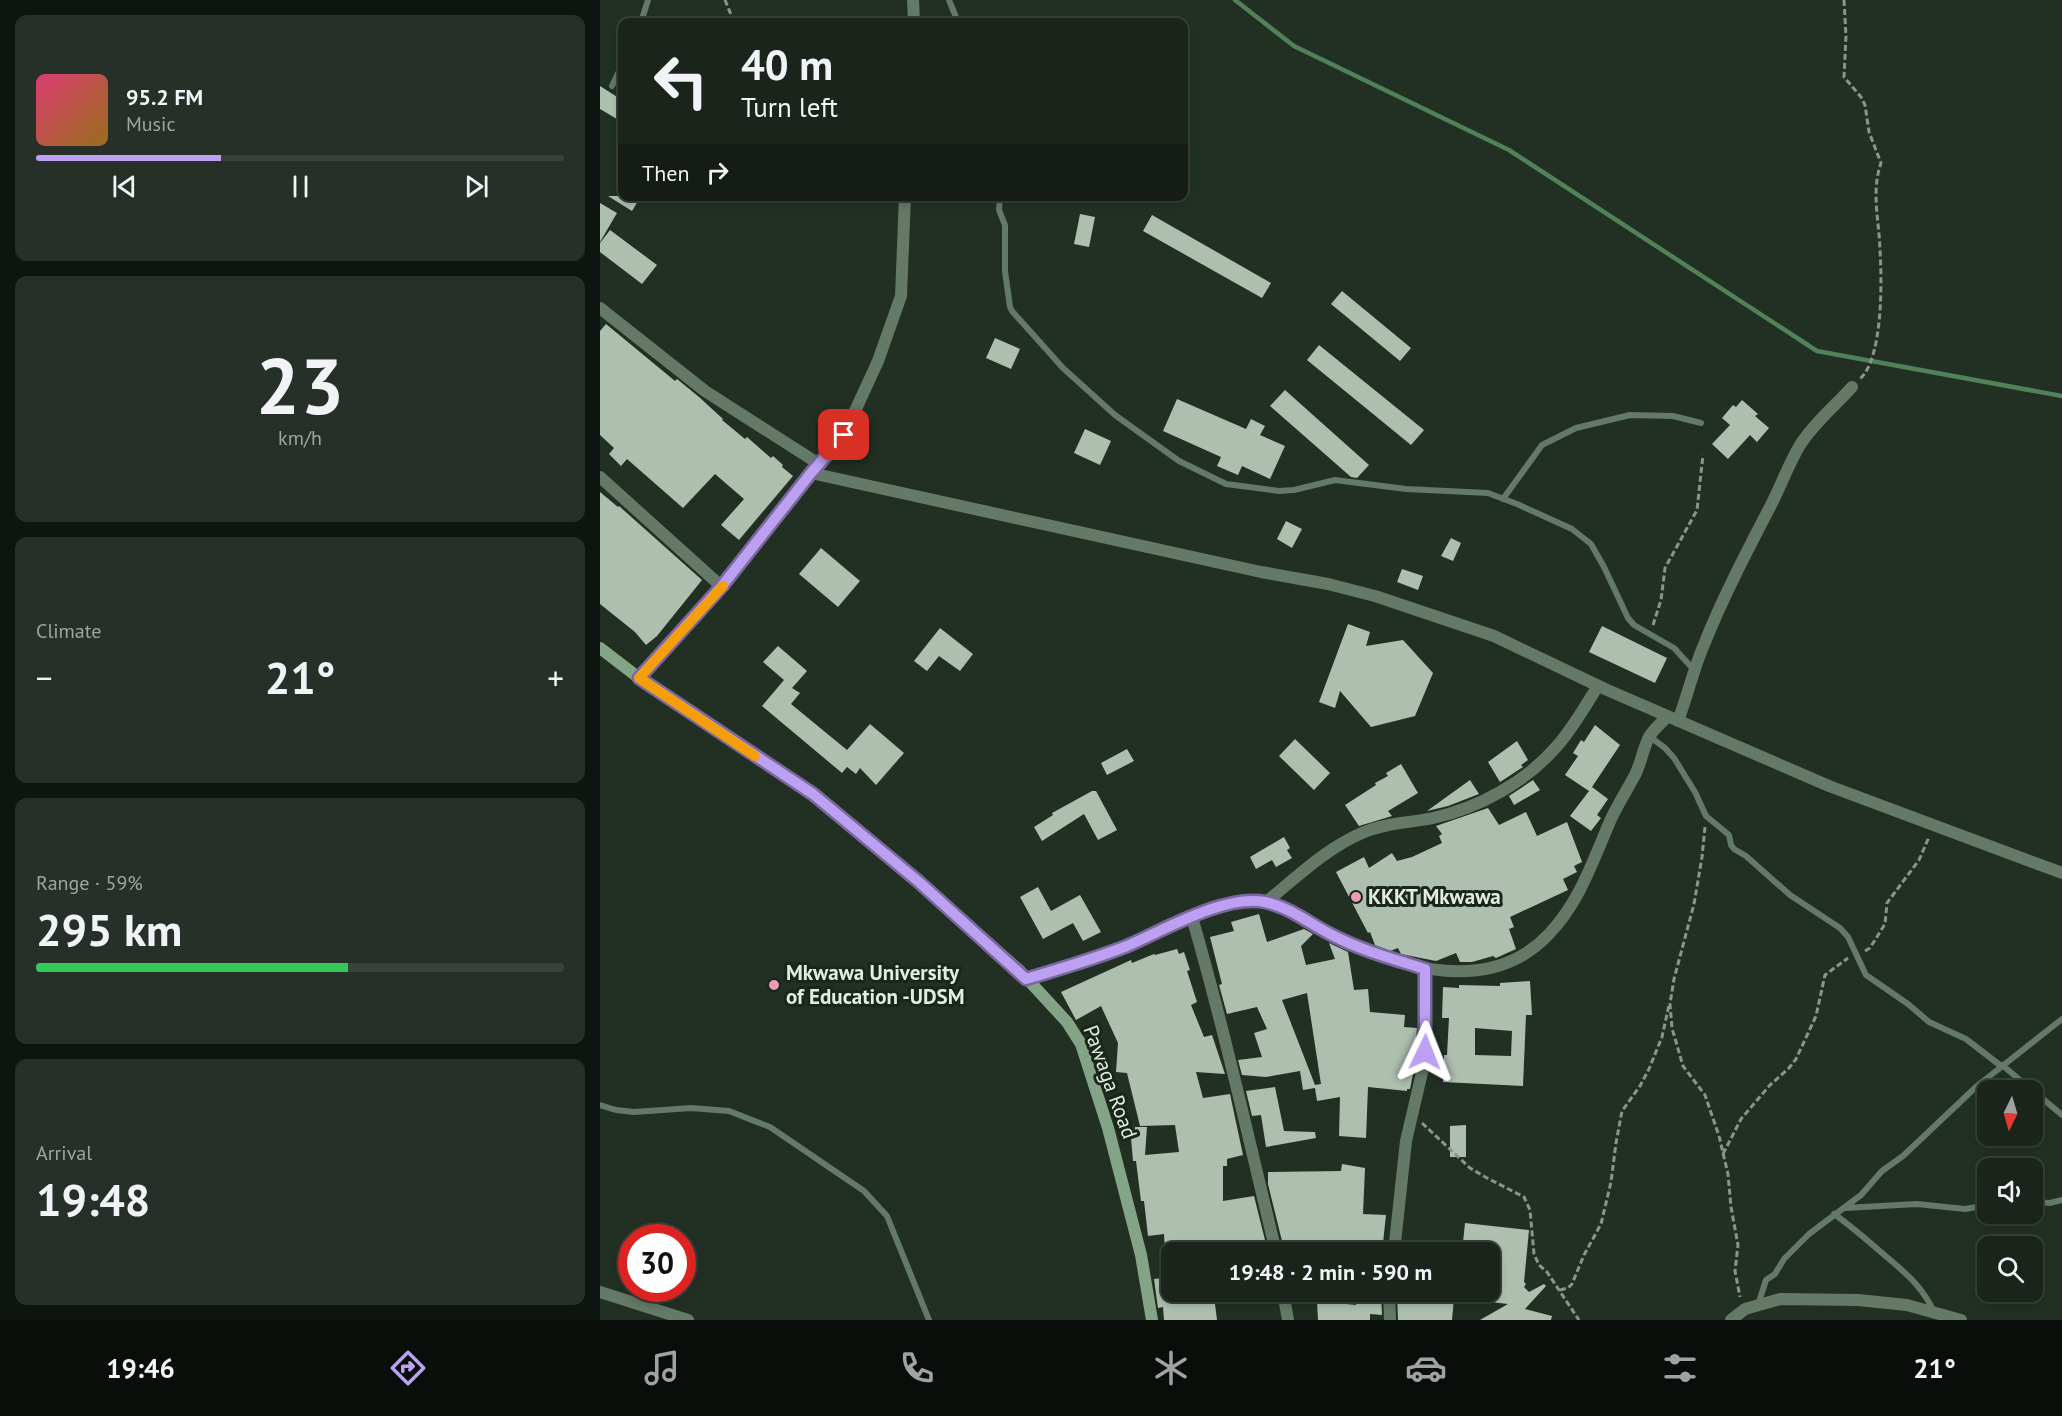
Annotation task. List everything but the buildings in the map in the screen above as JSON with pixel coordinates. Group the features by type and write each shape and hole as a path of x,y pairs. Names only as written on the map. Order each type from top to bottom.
{"main road":[{"name":"Pawaga Road","path":"600,648 639,678 813,794 919,882 1026,979 1067,1022 1081,1044 1108,1128 1141,1255 1152,1320"}],"street":[{"path":"913,0 914,18"},
{"path":"639,678 722,586 844,435 878,362 901,296 905,201"},
{"path":"600,308 705,391 815,469 1098,537 1328,584 1375,596 1494,636 1598,686 1829,786 2062,873"},
{"path":"1026,979 1075,965 1237,901 1251,900 1281,907 1332,936 1362,949 1425,969 1455,972 1479,970 1498,966 1526,953 1548,934 1569,909 1587,878 1611,819 1635,774 1649,736 1672,719 1695,672 1720,606 1772,504 1787,468 1819,421 1852,387"},
{"path":"600,477 722,586"},
{"path":"1266,902 1335,846 1364,832 1404,821 1433,818 1469,807 1500,792 1533,769 1557,746 1598,686"},
{"path":"1192,917 1237,1084 1274,1242"},
{"path":"1395,1242 1407,1141 1424,1064 1425,969"},
{"path":"600,1292 688,1320"},
{"path":"1731,1320 1744,1309 1780,1299 1858,1300 1907,1305 1962,1320"},
{"path":"1285,1302 1288,1320"},
{"path":"1389,1302 1390,1320"}],"lane":[{"path":"642,18 648,0"},
{"path":"949,0 956,18"},
{"path":"612,86 618,73"},
{"path":"1000,201 999,210 1005,225 1005,271 1012,311 1063,368 1114,415 1179,461 1226,484 1255,489 1294,490 1335,480 1396,488 1488,493 1503,499 1572,529 1591,544 1628,618 1634,625 1674,648 1695,672"},
{"path":"1503,499 1542,446 1576,428 1630,415 1656,414 1701,423"},
{"path":"1649,736 1674,758 1695,792 1706,816 1729,835 1734,849 1746,856 1790,895 1840,928 1848,937 1866,975 1908,1004 1929,1022 1966,1039 2002,1065 2062,1115"},
{"path":"1758,1305 1766,1280 1775,1274 1784,1259 1809,1234 1861,1195 1882,1171 1903,1156 2002,1065 2062,1019"},
{"path":"600,1105 634,1112 691,1108 729,1111 770,1127 864,1191 887,1216 929,1320"},
{"path":"2043,1203 2062,1200"},
{"path":"1842,1209 1917,1204 1933,1207 1977,1208"},
{"path":"1834,1214 1909,1274 1934,1312"}],"path":[{"path":"725,0 732,18"},
{"path":"1844,0 1846,36 1844,76 1865,105 1869,132 1881,163 1876,178 1875,194 1880,249 1880,294 1875,354 1867,373 1852,387"},
{"path":"1650,635 1661,600 1665,568 1697,510 1703,455"},
{"path":"1560,1290 1572,1284 1584,1255 1601,1224 1611,1182 1619,1120 1622,1111 1649,1069 1662,1037 1674,979 1694,904 1706,816"},
{"path":"1723,1156 1741,1119 1796,1059 1816,1016 1825,975 1855,954 1870,948 1883,929 1887,903 1919,860 1934,825"},
{"path":"1670,1004 1672,1028 1683,1066 1705,1095 1719,1136 1728,1174 1738,1245 1735,1271 1737,1286 1744,1309"},
{"path":"1412,1114 1470,1168 1524,1197 1530,1210 1534,1254 1539,1265 1547,1272 1579,1320"}],"waterway":[{"path":"1235,0 1294,46 1509,150 1817,351 2062,396"}],"slow traffic":[{"path":"723,586 639,678 755,756"}],"place":[{"name":"KKKT Mkwawa","path":"1356,897"},
{"name":"Mkwawa University of Education -UDSM","path":"774,985"}],"route":[{"path":"844,435 722,586 639,678 813,794 919,882 1026,979 1075,965 1237,901 1266,902 1281,907 1332,936 1362,949 1425,969 1425,1052"}]}
